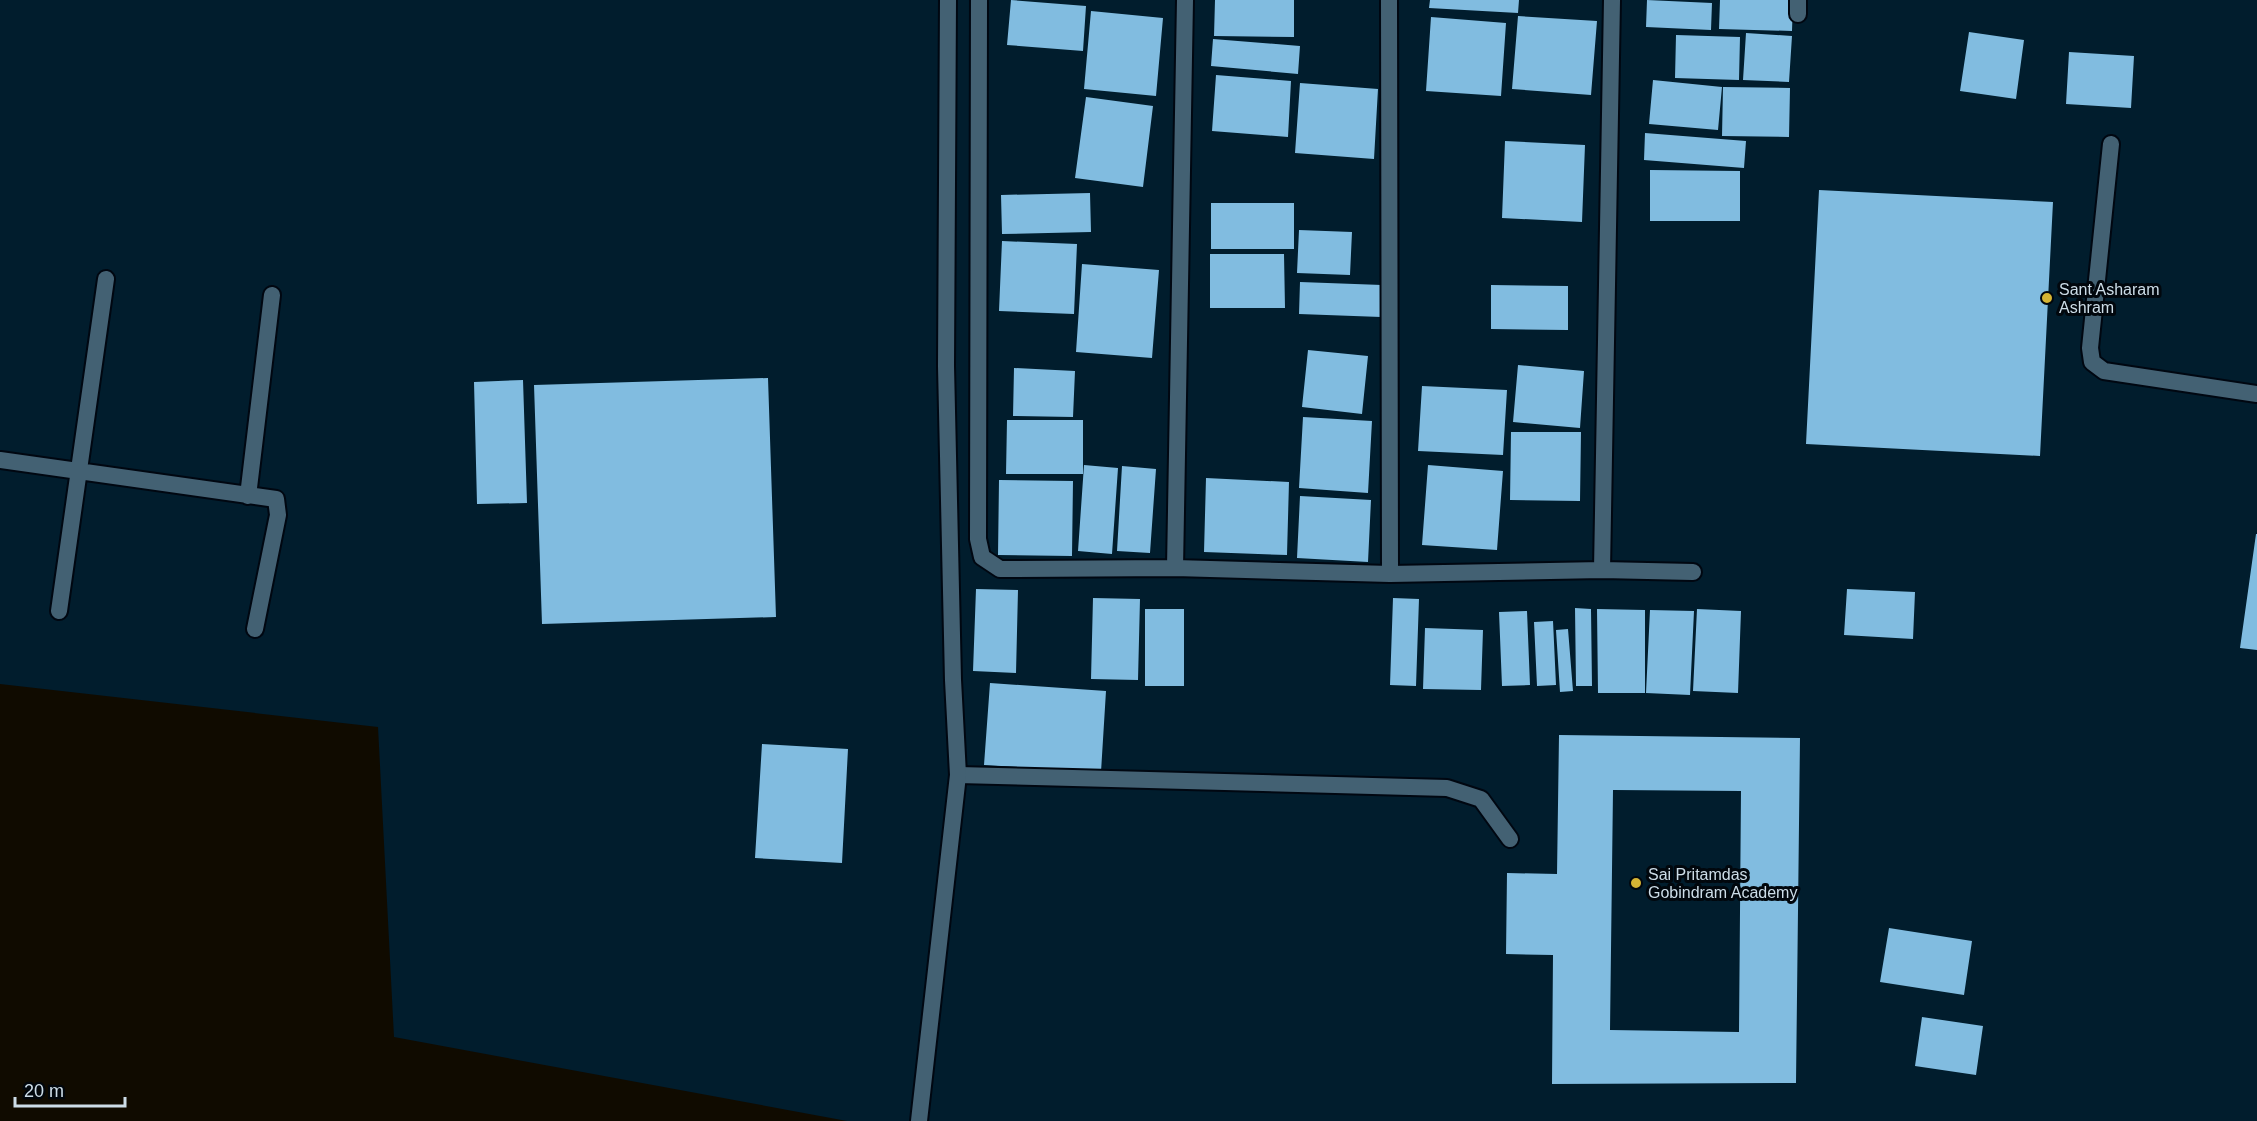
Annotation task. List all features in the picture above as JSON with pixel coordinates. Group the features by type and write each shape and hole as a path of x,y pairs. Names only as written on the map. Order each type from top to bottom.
{"street":[{"path":"919,1121 958,775 953,680 946,366 948,0"},
{"path":"979,0 978,539 982,557 1000,569 1175,568 1390,574 1602,570 1693,572"},
{"path":"1175,568 1185,0"},
{"path":"1389,0 1390,574"},
{"path":"1602,570 1612,0"},
{"path":"2110,144 2090,348 2092,362 2104,371 2257,394"},
{"path":"59,611 106,279"},
{"path":"248,496 272,295"},
{"path":"0,460 276,499 279,506 255,629"},
{"path":"958,775 1447,788 1480,799 1510,839"}],"shaded area":[{"path":"0,684 378,727 394,1037 847,1121 0,1121"}],"building":[{"path":"1011,0 1086,6 1083,51 1007,45"},
{"path":"1215,0 1294,0 1294,37 1214,36"},
{"path":"1430,0 1519,0 1518,13 1429,8"},
{"path":"1647,0 1712,3 1711,30 1646,27"},
{"path":"1720,0 1793,0 1792,31 1719,29"},
{"path":"1091,11 1163,18 1156,96 1084,89"},
{"path":"1518,16 1597,21 1591,95 1512,89"},
{"path":"1431,17 1506,23 1501,96 1426,91"},
{"path":"1969,32 2024,40 2016,99 1960,91"},
{"path":"1746,33 1792,36 1789,82 1743,80"},
{"path":"1676,35 1740,37 1739,80 1675,78"},
{"path":"1213,39 1300,46 1298,74 1211,66"},
{"path":"2069,52 2134,56 2131,108 2066,104"},
{"path":"1216,75 1291,81 1288,137 1212,131"},
{"path":"1653,80 1722,87 1718,130 1649,124"},
{"path":"1300,83 1378,89 1374,159 1295,153"},
{"path":"1723,87 1790,88 1789,137 1722,136"},
{"path":"1086,97 1153,106 1143,187 1075,178"},
{"path":"1645,133 1746,141 1744,168 1644,160"},
{"path":"1505,141 1585,145 1582,222 1502,218"},
{"path":"1650,170 1740,171 1740,221 1650,221"},
{"path":"1819,190 2053,202 2040,456 1806,444"},
{"path":"1090,193 1091,232 1002,234 1001,195"},
{"path":"1211,203 1294,203 1294,249 1211,249"},
{"path":"1299,230 1352,232 1350,275 1297,273"},
{"path":"1002,241 1077,244 1074,314 999,311"},
{"path":"1210,254 1284,254 1285,308 1210,308"},
{"path":"1082,264 1159,270 1152,358 1076,352"},
{"path":"1300,282 1382,285 1381,317 1299,314"},
{"path":"1491,285 1568,286 1568,330 1491,329"},
{"path":"1308,350 1368,356 1362,414 1302,407"},
{"path":"1518,365 1584,371 1580,428 1513,422"},
{"path":"1014,368 1075,371 1073,417 1013,416"},
{"path":"768,378 776,617 542,624 534,385"},
{"path":"523,380 527,503 477,504 474,382"},
{"path":"1422,386 1507,390 1503,455 1418,451"},
{"path":"1303,417 1372,421 1368,493 1299,488"},
{"path":"1007,420 1083,420 1083,474 1006,474"},
{"path":"1511,432 1581,432 1580,501 1510,500"},
{"path":"1084,465 1118,468 1112,554 1078,551"},
{"path":"1428,465 1503,471 1497,550 1422,545"},
{"path":"1122,466 1156,469 1150,553 1117,551"},
{"path":"1206,478 1289,482 1287,555 1204,552"},
{"path":"999,480 1073,481 1072,556 998,555"},
{"path":"1300,496 1371,500 1368,562 1297,558"},
{"path":"2257,534 2257,650 2240,648"},
{"path":"976,589 1018,590 1016,673 973,671"},
{"path":"1847,589 1915,592 1913,639 1844,635"},
{"path":"1093,598 1140,599 1138,680 1091,679"},
{"path":"1393,598 1419,599 1416,686 1390,685"},
{"path":"1575,608 1591,609 1592,686 1576,686"},
{"path":"1145,609 1184,609 1184,686 1145,686"},
{"path":"1597,609 1645,610 1645,693 1598,693"},
{"path":"1697,609 1741,611 1738,693 1693,691"},
{"path":"1650,610 1694,611 1690,695 1646,693"},
{"path":"1527,611 1530,685 1502,686 1499,612"},
{"path":"1553,621 1556,685 1537,686 1534,622"},
{"path":"1425,628 1483,630 1481,690 1423,689"},
{"path":"1568,629 1573,691 1560,692 1556,630"},
{"path":"990,683 1106,691 1101,772 984,765"},
{"path":"1559,735 1800,738 1796,1083 1552,1084 1553,955 1506,954 1507,873 1557,874","holes":["1613,790 1741,791 1739,1032 1610,1030"]},
{"path":"762,744 848,749 842,863 755,858"},
{"path":"1889,928 1972,941 1964,995 1880,982"},
{"path":"1922,1017 1983,1026 1976,1075 1915,1066"}],"place":[{"name":"Sant Asharam Ashram","path":"2047,298"},
{"name":"Sai Pritamdas Gobindram Academy","path":"1636,883"}]}
